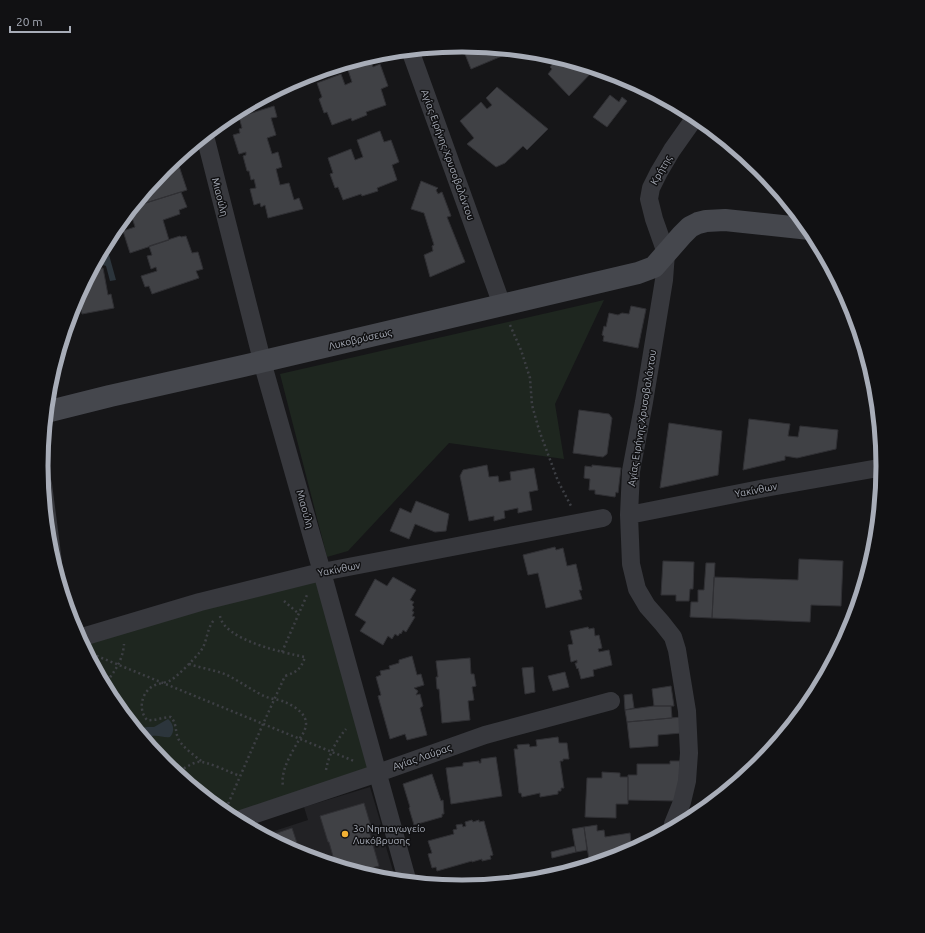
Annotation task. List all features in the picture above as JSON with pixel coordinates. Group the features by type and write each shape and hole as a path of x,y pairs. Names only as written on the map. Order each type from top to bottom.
{"street":[{"name":"Αγίας Ειρήνης Χρυσοβαλάντου","path":"412,56 502,305"},
{"name":"Κρήτης","path":"666,253 649,199 651,188 672,150 692,121"},
{"name":"Μιαούλη","path":"206,141 263,362 320,572 363,716 406,877"},
{"name":"Λυκοβρύσεως","path":"52,410 638,273 654,267 690,227 706,221 725,220 801,227"},
{"name":"Αγίας Ειρήνης Χρυσοβαλάντου","path":"666,253 664,280 631,471 629,515 631,564 637,589 647,606 673,637 677,650 687,711 689,753 687,781 682,802 673,823"},
{"name":"Υακίνθων","path":"629,515 765,488 877,468"},
{"name":"Υακίνθων","path":"85,636 200,602 320,572 603,518"},
{"name":"Αγίας Λαύρας","path":"236,813 289,803 485,735 611,701"}],"path":[{"path":"502,305 521,350 530,378 532,405 539,430 558,481 580,522"},
{"path":"282,652 320,572"},
{"path":"232,811 240,776 285,676 299,670 305,658 282,652 240,637 226,628 220,620 220,615 213,620 201,651 189,664 170,680 152,687 145,693 142,701 142,709 147,720 153,721 171,717 174,721 177,737 180,742 201,761 240,776"},
{"path":"108,680 118,665 124,648 125,636 123,625"},
{"path":"94,655 358,762 378,773"},
{"path":"189,664 228,676 262,695 285,702 297,709 303,715 306,725 287,762 282,782 289,803"},
{"path":"326,773 327,763 331,751 337,740 352,723 363,716"},
{"path":"181,771 196,762 201,761"}],"shaded area":[{"path":"108,252 116,280 110,281 106,266 103,265 102,262"},
{"path":"604,300 555,404 564,459 449,443 348,551 327,557 280,374"},
{"path":"319,581 371,768 236,813 210,795 169,760 134,719 118,697 88,642 209,608"},
{"path":"168,719 172,723 173,733 170,737 152,736 150,738 142,729 154,727"},
{"name":"3ο Νηπιαγωγείο Λυκόβρυσης","path":"370,787 381,824 376,828 380,841 386,847 394,875 355,867 329,859 269,833 308,820 304,807"}],"building":[{"path":"464,52 501,54 502,56 471,69"},
{"path":"371,62 373,67 380,64 388,86 381,89 386,105 366,112 367,115 352,121 351,118 332,125 327,112 324,113 319,99 322,97 317,83 341,74 345,85 352,82 347,68"},
{"path":"554,62 591,73 569,96 548,74 552,69 550,67"},
{"path":"497,87 548,129 527,150 523,146 505,163 496,167 467,144 474,138 460,121 481,102 487,109 492,105 486,98"},
{"path":"610,95 619,102 622,97 627,101 607,127 593,117"},
{"path":"274,106 277,117 271,118 276,135 267,138 272,154 278,152 282,167 276,169 280,185 289,183 294,200 299,198 303,209 268,218 265,205 261,207 260,203 254,205 250,189 256,188 254,179 251,180 249,171 247,171 243,156 246,155 246,152 239,154 233,135 240,133 239,129 242,128 239,118"},
{"path":"380,131 384,142 391,140 399,162 392,165 397,180 377,188 378,191 362,196 361,194 343,200 338,187 335,188 330,174 333,173 328,158 351,149 355,160 363,157 357,140"},
{"path":"178,164 187,190 142,204 169,173"},
{"path":"421,181 438,188 436,190 438,194 442,192 451,216 447,217 465,262 430,277 424,255 433,251 432,246 434,245 424,213 411,209"},
{"path":"181,192 187,207 179,210 180,214 163,220 169,240 130,253 123,231 135,227 132,217 142,204"},
{"path":"180,236 186,236 192,253 198,252 203,269 196,271 199,278 152,294 149,286 145,287 141,276 157,271 156,267 151,269 147,256 152,255 149,246"},
{"path":"103,268 108,295 111,294 114,308 82,314 80,307 91,283 99,269"},
{"path":"631,306 646,309 638,348 603,341 604,336 602,335 604,326 606,327 609,313 618,315 622,313 629,314"},
{"path":"579,410 609,414 612,418 607,454 603,457 573,453"},
{"path":"749,419 790,424 788,436 798,437 800,426 838,430 836,449 797,458 785,456 785,460 743,470"},
{"path":"669,423 722,431 718,475 660,488"},
{"path":"487,465 489,477 498,476 499,482 511,480 510,472 534,468 538,490 529,492 532,510 518,513 518,508 504,511 505,518 494,521 494,516 469,521 460,476 463,470"},
{"path":"592,465 621,468 618,493 616,492 615,497 595,494 595,490 589,490 590,479 584,478 585,466 592,467"},
{"path":"416,501 449,514 446,531 435,532 415,524 409,539 390,531 400,508 411,513"},
{"path":"555,547 556,550 563,548 567,566 576,564 582,590 579,590 582,599 546,608 538,573 528,575 523,555"},
{"path":"799,559 843,561 841,606 811,605 810,622 712,618 714,577 798,580"},
{"path":"663,561 694,562 693,589 690,589 689,601 676,601 676,595 661,595"},
{"path":"706,563 715,563 712,618 690,617 691,602 698,602 698,590 704,590"},
{"path":"393,577 416,590 410,600 414,602 412,605 414,607 412,611 414,612 412,616 415,617 406,632 403,630 398,636 395,634 392,639 388,636 383,645 360,631 366,622 355,615 375,579 387,586"},
{"path":"588,627 589,629 594,628 595,636 599,635 602,648 598,649 599,652 609,650 612,665 593,670 594,676 581,679 575,663 577,663 577,660 571,662 568,645 573,644 570,631"},
{"path":"412,656 417,675 421,674 424,685 414,688 418,691 416,695 420,694 423,706 420,708 427,735 407,740 405,734 390,739 378,696 381,695 376,677 381,675 380,671 390,669 389,666 399,663 399,660"},
{"path":"470,658 471,674 474,674 476,686 472,687 474,700 468,701 470,720 442,723 439,689 437,689 436,677 438,677 436,661"},
{"path":"533,667 535,692 525,694 522,668"},
{"path":"565,672 569,687 553,691 548,676"},
{"path":"671,686 674,706 654,706 652,689"},
{"path":"632,694 634,708 625,710 624,695"},
{"path":"654,706 671,706 672,718 627,722 625,710"},
{"path":"682,717 682,733 658,735 658,746 630,748 627,722"},
{"path":"558,737 559,743 567,743 569,759 563,759 563,761 560,761 564,788 561,788 561,791 558,791 558,794 540,797 540,793 522,797 521,793 519,793 514,749 518,749 517,745 529,744 530,747 537,746 536,740"},
{"path":"496,757 502,796 451,804 446,768 463,766 463,763 479,761 479,763 481,763 481,759"},
{"path":"670,761 680,761 679,787 676,801 628,800 628,775 637,775 637,764 670,764"},
{"path":"602,772 620,773 620,777 628,777 628,804 616,804 616,818 585,817 587,778 602,778"},
{"path":"432,774 441,801 443,800 444,814 442,814 442,817 414,825 403,784"},
{"path":"364,803 372,830 369,831 379,866 366,869 334,861 320,816"},
{"path":"472,820 473,822 479,820 479,822 484,821 493,855 490,856 491,859 472,861 437,871 436,867 432,868 428,854 432,853 428,841 454,834 453,830 457,829 456,825 462,824 463,827 466,826 465,822"},
{"path":"597,825 597,831 604,830 605,837 630,833 631,844 589,861 584,827"},
{"path":"584,827 587,850 576,852 572,829"},
{"path":"292,828 298,846 279,838 273,834"},
{"path":"575,846 576,852 552,858 551,852"}],"place":[{"name":"3ο Νηπιαγωγείο Λυκόβρυσης","path":"345,834"}]}
